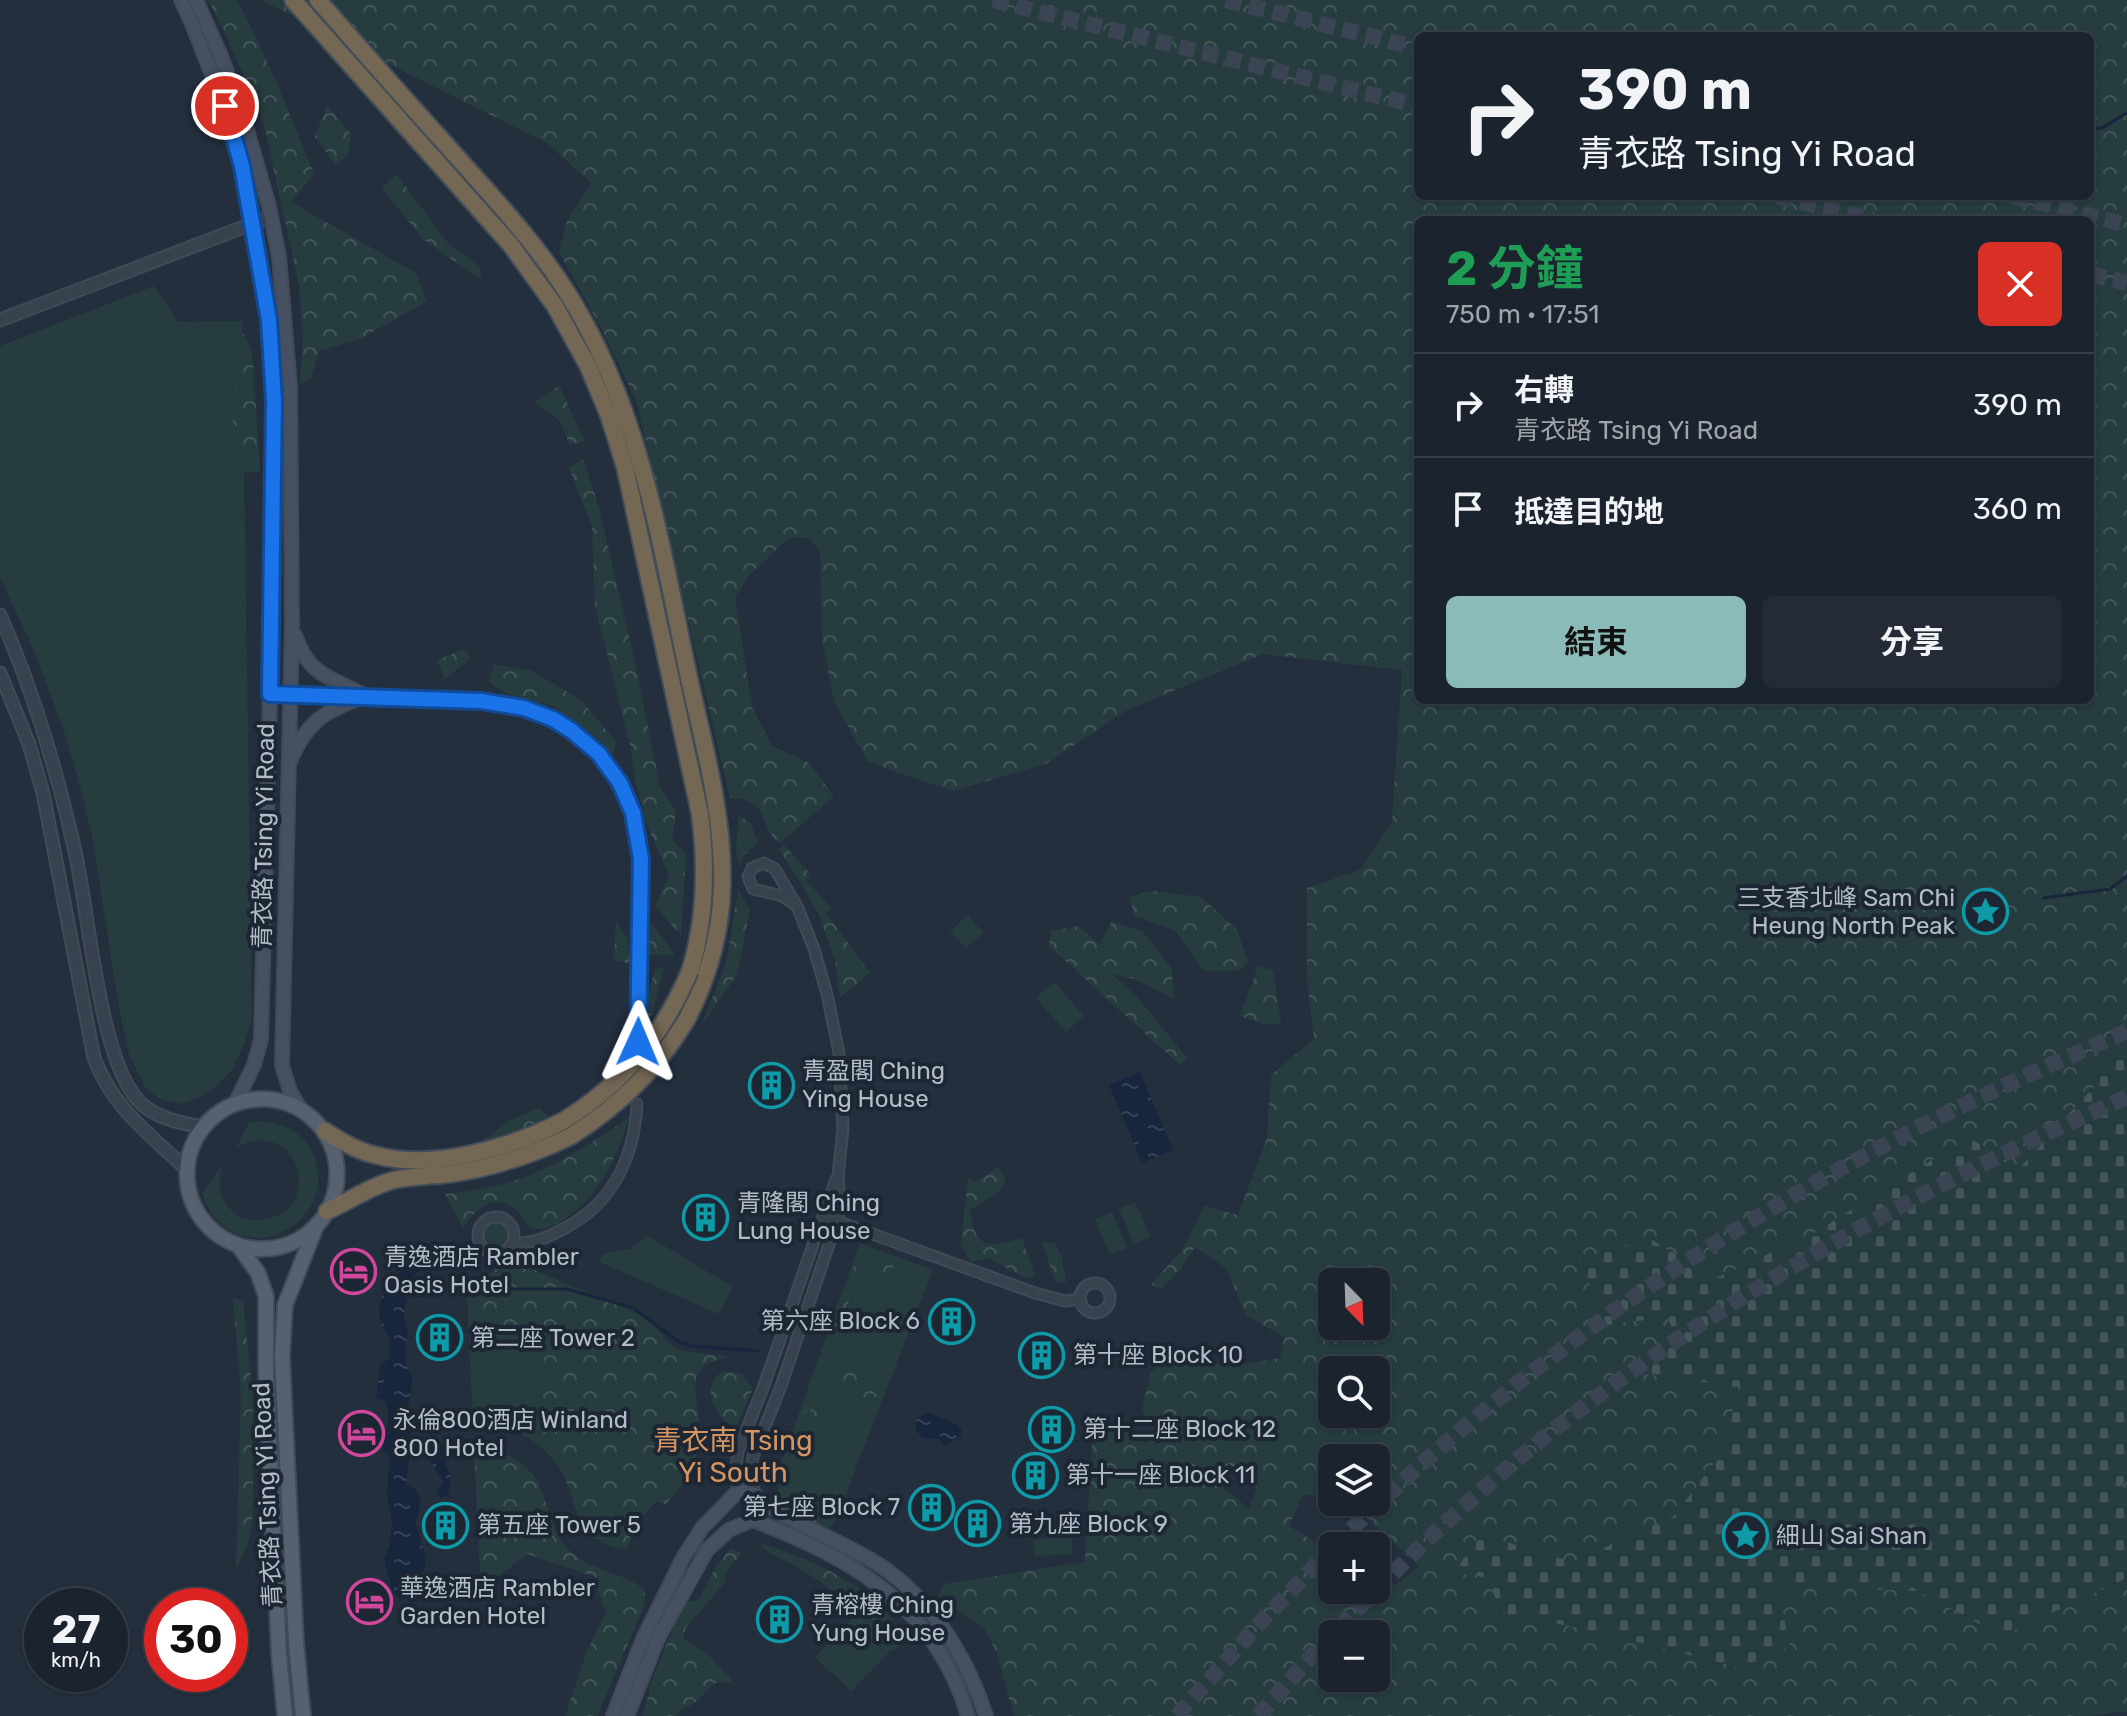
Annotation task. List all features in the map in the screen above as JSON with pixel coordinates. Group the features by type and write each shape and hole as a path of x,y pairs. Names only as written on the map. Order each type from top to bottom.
{"highway":[{"path":"293,0 510,244 572,334 609,416 632,493 695,785 705,859 703,913 690,971 671,1011 644,1053 547,1148 498,1165 408,1177 378,1185 327,1211"},
{"path":"318,0 503,210 551,269 589,329 618,391 643,467 714,795 722,861 721,907 715,943 687,1019 641,1082 596,1120 487,1150 409,1160 374,1155 347,1145 325,1131"}],"main road":[{"name":"青衣路 Tsing Yi Road","path":"181,0 225,106 242,166 269,320 274,400 261,1039 254,1065 235,1104"},
{"name":"青衣路 Tsing Yi Road","path":"196,0 242,113 270,217 279,257 290,387 292,624 282,1065 290,1091 300,1108 325,1131 334,1151 338,1172 335,1191 315,1229 285,1305 282,1357 303,1716"},
{"path":"292,624 301,652 315,670 366,696"},
{"path":"287,770 299,740 315,721 344,704 366,696"},
{"name":"青衣路 Tsing Yi Road","path":"203,1127 218,1113 235,1104 264,1098 300,1108"},
{"path":"187,1170 191,1149 203,1127"},
{"name":"青衣路 Tsing Yi Road","path":"187,1170 189,1193 200,1217 216,1233 238,1245 258,1273 266,1296 266,1370 285,1716"},
{"path":"238,1245 267,1249 285,1245 315,1229"},
{"path":"613,1716 643,1639 683,1558 702,1528 734,1497 750,1492 871,1560 911,1589 940,1623 965,1664 986,1716"},
{"path":"734,1497 731,1516 800,1540 877,1583 903,1605 938,1646 968,1716"},
{"path":"627,1716 653,1649 694,1570 717,1538 748,1522 761,1510 757,1498"}],"street":[{"path":"0,320 270,217"},
{"path":"0,615 45,731 57,776 78,862 108,1032 120,1069 137,1100 164,1118 203,1127"},
{"path":"0,673 29,744 43,793 88,1034 99,1070 109,1091 128,1117 187,1170"},
{"path":"270,694 481,701 524,708 553,719 599,754 620,783 633,813 641,859 638,1042"},
{"path":"757,1498 751,1479 753,1457 781,1386 840,1206 838,1176 843,1129 839,1053 821,970 797,906 772,866 761,863 752,868 748,877 753,889 782,896 797,906"},
{"path":"512,1243 513,1229 506,1219 494,1217 480,1226 480,1243 487,1251 498,1252 512,1243 522,1244 555,1234 585,1216 610,1191 631,1150 637,1104"},
{"path":"734,1497 738,1451 838,1176"},
{"path":"823,1216 1035,1293 1065,1301 1080,1299"}],"green space":[{"path":"208,0 237,0 296,130 314,174 291,202 416,273 427,301 362,338 319,351 311,378 300,383 303,340 299,285 263,120"},
{"path":"261,0 2127,0 2127,1711 2090,1716 1014,1716 997,1654 985,1629 938,1597 944,1584 1085,1562 1094,1413 1146,1444 1155,1431 1142,1409 1151,1371 1178,1356 1233,1366 1280,1358 1284,1337 1246,1315 1226,1268 1195,1247 1180,1270 1161,1289 1151,1284 1183,1249 1204,1206 1238,1215 1267,1138 1271,1075 1314,1039 1307,980 1307,888 1360,870 1392,821 1402,670 1263,654 1127,710 1046,764 952,791 868,762 834,701 822,639 820,551 808,538 790,537 750,574 735,597 752,707 771,745 809,763 834,796 780,843 768,830 758,808 743,799 730,798 636,400 559,252 567,221 591,183 547,143","holes":["1318,1444 1390,1444 1390,1516 1364,1516 1382,1532 1390,1532 1390,1539 1419,1566 1395,1586 1390,1584 1390,1604 1318,1604 1318,1544 1289,1526 1303,1495 1318,1496","1228,1463 1257,1488 1249,1509 1224,1488"]},
{"path":"327,105 351,134 348,156 336,165 315,137"},
{"path":"396,174 448,243 480,267 481,280 423,239 382,188"},
{"path":"154,286 178,322 242,321 252,1019 232,1070 219,1084 198,1098 180,1104 158,1098 145,1087 130,1057 81,789 63,728 34,651 0,577 0,346"},
{"path":"242,331 252,350 260,472 240,473 233,421"},
{"path":"559,385 585,442 569,444 561,422 535,402"},
{"path":"583,459 599,508 660,787 676,811 672,839 686,855 681,935 655,906 669,876 646,822 595,606 592,526 569,468"},
{"path":"465,649 471,658 445,679 437,660"},
{"path":"494,664 532,671 581,700 617,743 611,757 556,707 505,693 489,682"},
{"path":"739,815 751,824 758,843 744,855 739,866 736,849"},
{"path":"784,845 811,875 806,880 831,908 826,913 870,973 840,998 835,960 818,912 779,849"},
{"path":"738,891 750,909 737,975 701,1026 726,963"},
{"path":"1153,891 1201,897 1237,930 1248,961 1239,971 1204,971 1175,930 1134,916 1130,896"},
{"path":"968,915 983,933 966,948 950,931"},
{"path":"616,921 627,938 630,964 614,960"},
{"path":"1112,921 1143,932 1172,969 1174,999 1135,979 1111,974 1137,997 1187,1058 1180,1065 1049,946 1051,931 1078,926 1100,944"},
{"path":"647,923 652,923 675,955 648,955"},
{"path":"1258,966 1273,970 1281,1024 1264,1024 1240,1016"},
{"path":"664,968 651,1018 645,1029 644,1010 655,969"},
{"path":"1054,982 1084,1016 1066,1032 1036,998"},
{"path":"2127,1021 2127,1466 2122,1490 2127,1491 2127,1578 2002,1636 1918,1591 1777,1586 1790,1646 1741,1668 1602,1633 1504,1613 1484,1577 1454,1573 1480,1534 1575,1563 1674,1516 1712,1466 1729,1424 1739,1387 1643,1374 1676,1341 1668,1317 1607,1325 1579,1260 1649,1238 1716,1278 1814,1233 1969,1137 2017,1171 2098,1082"},
{"path":"539,1108 553,1120 516,1134 481,1142 509,1121"},
{"path":"629,1118 619,1147 598,1186 579,1208 562,1221 546,1228 531,1227 510,1206 494,1202 480,1208 463,1228 445,1194 498,1185 543,1170"},
{"path":"261,1121 281,1126 299,1136 309,1146 318,1169 317,1190 309,1209 296,1224 278,1234 259,1238 239,1235 221,1224 202,1193 222,1165 222,1195 235,1214 263,1220 285,1211 296,1197 299,1181 296,1166 288,1152 274,1143 257,1141 236,1148 249,1122"},
{"path":"998,1167 1006,1179 998,1193 970,1210 972,1223 975,1233 985,1243 1022,1238 1035,1276 1028,1279 988,1258 971,1262 961,1245 968,1177 975,1183"},
{"path":"1135,1202 1151,1237 1134,1244 1119,1209"},
{"path":"1112,1212 1127,1248 1110,1255 1095,1219"},
{"path":"496,1221 505,1225 509,1234 505,1243 496,1247 487,1243 483,1234 487,1225"},
{"path":"648,1236 733,1287 719,1314 599,1262 603,1254 630,1249"},
{"path":"860,1243 933,1270 836,1519 787,1498 778,1489 776,1477"},
{"path":"1042,1243 1055,1243 1062,1258 1066,1282 1056,1283"},
{"path":"522,1255 536,1271 644,1316 677,1350 728,1357 707,1364 697,1376 698,1440 688,1476 666,1504 656,1502 637,1522 627,1550 608,1545 586,1529 559,1467 532,1440 550,1365 508,1337 487,1329 489,1320 476,1309 470,1298 475,1284 512,1258"},
{"path":"857,1255 895,1262 891,1276 879,1271 856,1269 835,1347 824,1356"},
{"path":"233,1298 243,1301 253,1400 253,1515 248,1544 236,1570 241,1395"},
{"path":"467,1298 489,1320 488,1329 508,1337 550,1365 532,1440 512,1429 473,1423"},
{"path":"844,1369 872,1378 882,1385 878,1397 861,1397 838,1384 830,1386 823,1376"},
{"path":"724,1371 742,1374 753,1388 736,1428 728,1424 712,1401 712,1384"},
{"path":"812,1391 817,1402 823,1403 822,1408 832,1428 816,1421 813,1428 804,1424 812,1406 802,1415"},
{"path":"474,1449 502,1452 524,1466 541,1489 555,1529 572,1553 644,1589 645,1604 597,1716 565,1716 585,1656 606,1612 597,1588 599,1578 527,1554 481,1590"},
{"path":"779,1488 810,1502 843,1503 830,1529 776,1507 771,1500"},
{"path":"1072,1538 1072,1554 1034,1556 1033,1539"},
{"path":"760,1543 822,1567 862,1590 893,1621 904,1640 893,1651 854,1612 850,1602 804,1571 765,1550"},
{"path":"731,1548 741,1553 724,1576 726,1581 685,1629 684,1639 705,1652 736,1684 722,1682 713,1685 675,1716 642,1716 649,1687 684,1602 699,1600 716,1566"},
{"path":"859,1612 895,1646 851,1691 815,1657"}],"water":[{"path":"1140,1072 1173,1150 1142,1163 1109,1085"},
{"path":"410,1262 419,1271 409,1281 404,1316 408,1331 406,1365 413,1380 407,1410 412,1438 406,1485 415,1489 421,1499 416,1523 426,1559 421,1590 412,1598 399,1599 392,1590 384,1560 390,1545 392,1522 387,1492 390,1457 382,1450 389,1417 385,1401 376,1398 380,1366 389,1358 391,1340 381,1324 382,1297 391,1281"},
{"path":"928,1412 958,1425 962,1431 960,1437 944,1446 939,1438 922,1437 915,1428 917,1419"},
{"path":"434,1436 447,1451 446,1466 451,1473 449,1494 441,1499 435,1491 444,1482 430,1462"}],"waterway":[{"path":"2094,129 2102,128 2127,113"},
{"path":"2044,898 2110,889 2127,876"},
{"path":"492,1285 502,1289 567,1289 633,1308 681,1343 758,1351"}],"tunnel":[{"path":"993,0 1414,105"},
{"path":"1226,0 1414,47"},
{"path":"1793,200 1857,216"},
{"path":"2028,200 2091,216"},
{"path":"2094,217 2127,225"},
{"path":"2094,275 2127,283"},
{"path":"1349,1532 1468,1424 1539,1367 1687,1261 1842,1168 1923,1125 2127,1031"},
{"path":"1390,1576 1466,1504 1537,1443 1694,1328 1763,1284 1906,1204 2127,1097"},
{"path":"1177,1716 1318,1563"},
{"path":"1258,1716 1362,1604"}],"place":[{"name":"三支香北峰 Sam Chi Heung North Peak","path":"1986,912"},
{"name":"青盈閣 Ching Ying House","path":"771,1085"},
{"name":"青隆閣 Ching Lung House","path":"706,1217"},
{"name":"青逸酒店 Rambler Oasis Hotel","path":"353,1271"},
{"name":"第六座 Block 6","path":"951,1321"},
{"name":"第二座 Tower 2","path":"440,1338"},
{"name":"第十座 Block 10","path":"1042,1355"},
{"name":"第十二座 Block 12","path":"1052,1429"},
{"name":"永倫800酒店 Winland 800 Hotel","path":"362,1434"},
{"name":"第十一座 Block 11","path":"1035,1475"},
{"name":"第七座 Block 7","path":"931,1507"},
{"name":"第九座 Block 9","path":"978,1524"},
{"name":"第五座 Tower 5","path":"446,1525"},
{"name":"細山 Sai Shan","path":"1745,1536"},
{"name":"華逸酒店 Rambler Garden Hotel","path":"369,1602"},
{"name":"青榕樓 Ching Yung House","path":"780,1619"}],"district":[{"name":"青衣南 Tsing Yi South","path":"733,1456"}],"route":[{"path":"225,106 242,166 269,320 274,400 270,694 481,701 524,708 553,719 599,754 620,783 633,813 641,859 638,1042"}]}
